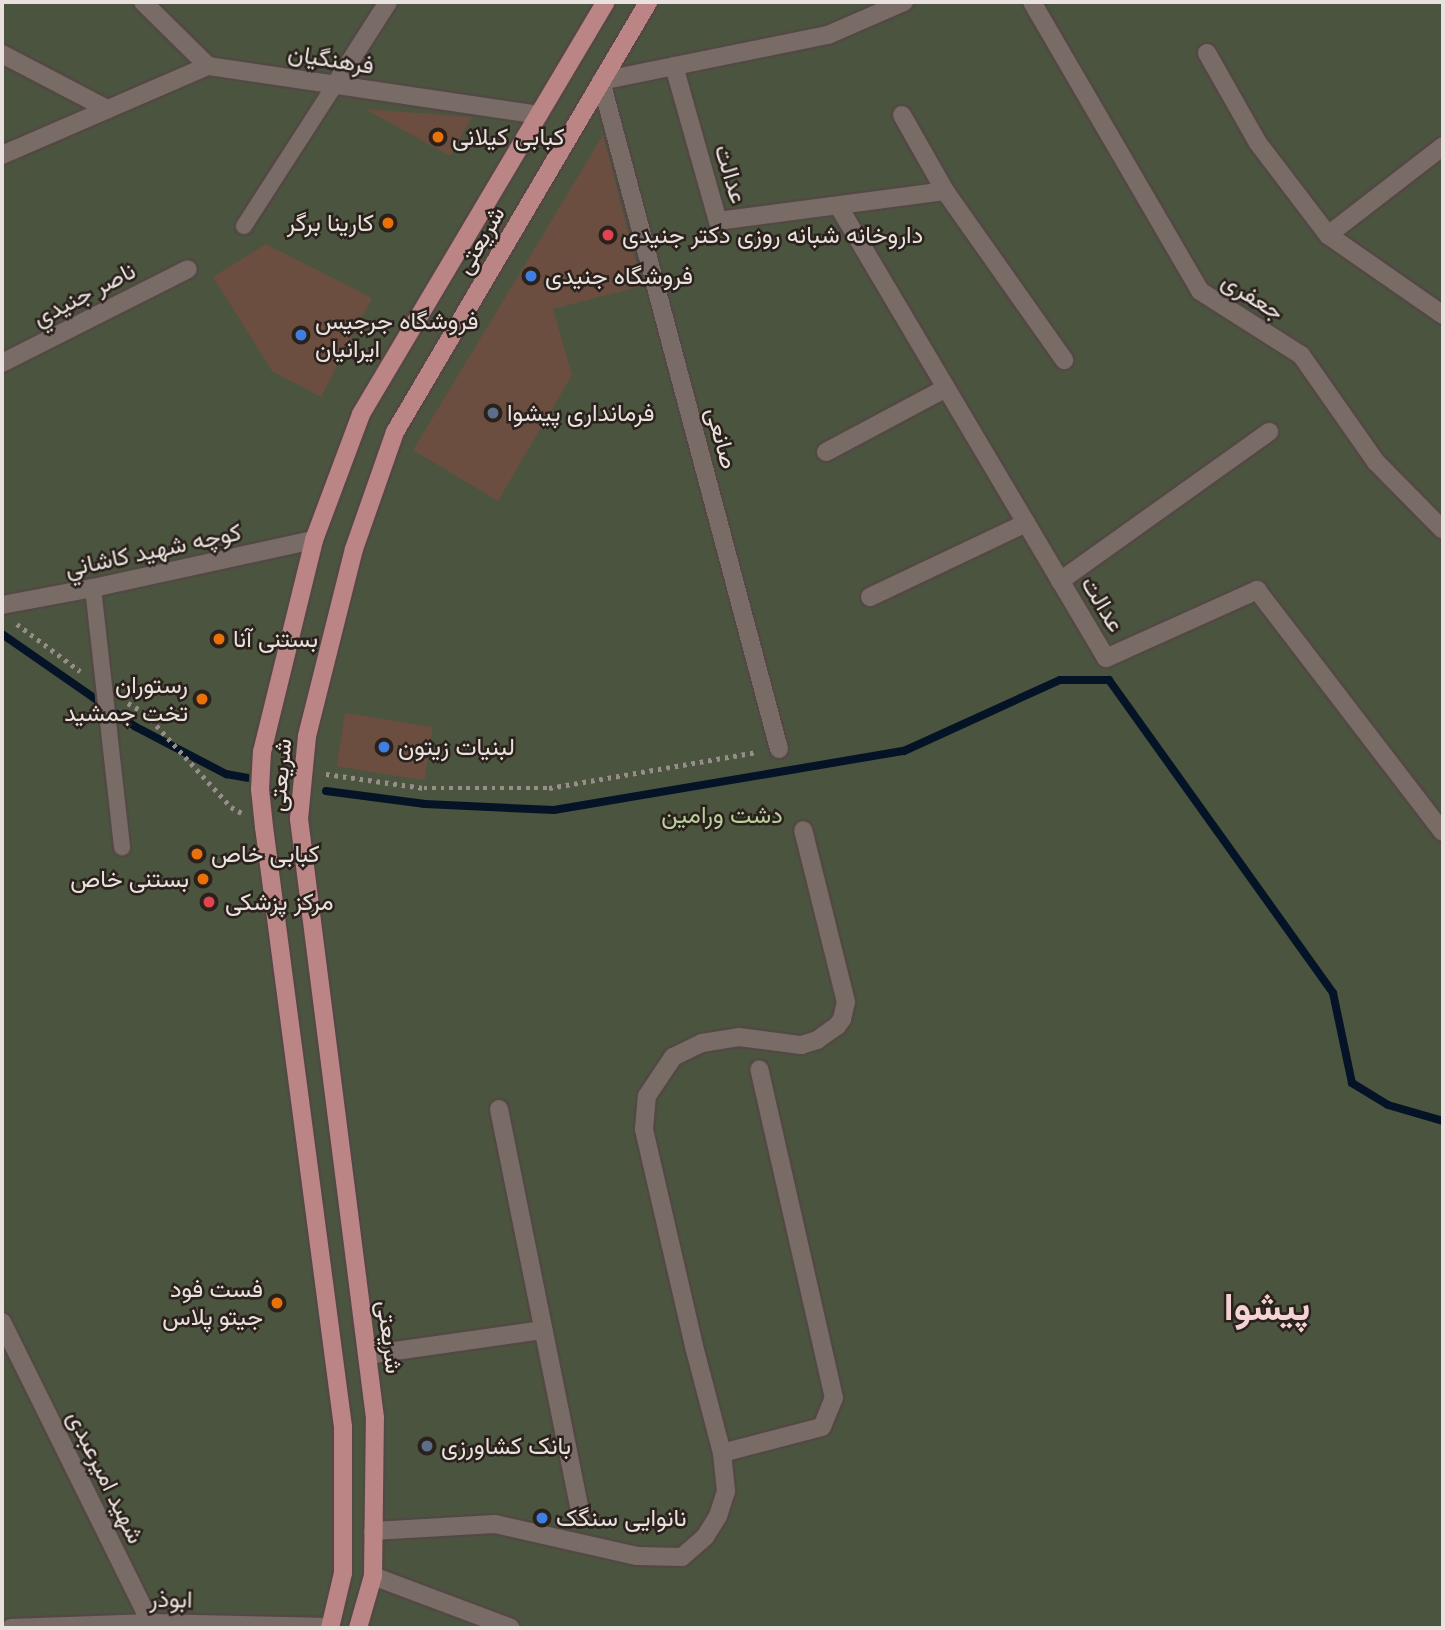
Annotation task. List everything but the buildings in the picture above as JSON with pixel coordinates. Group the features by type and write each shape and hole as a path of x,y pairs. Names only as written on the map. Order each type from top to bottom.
{"main road":[{"name":"شریعتی","path":"330,1628 343,1573 343,1427 264,827 260,789 262,752 314,540 361,414 606,2"},
{"name":"شریعتی","path":"358,1628 373,1576 375,1418 299,819 307,736 354,549 395,432 648,2"}],"street":[{"path":"2,155 208,66 142,2"},
{"path":"334,85 388,2"},
{"path":"601,81 828,35 905,2"},
{"name":"جعفری","path":"1032,2 1200,291 1301,355 1376,462 1443,530"},
{"path":"1207,53 1258,143 1328,235 1443,315"},
{"path":"2,54 107,109"},
{"name":"فرهنگیان","path":"208,66 538,115"},
{"name":"عدالت","path":"674,66 718,221 945,191"},
{"name":"صانعی","path":"601,81 779,748"},
{"path":"902,115 945,191 1063,359"},
{"path":"1328,235 1443,146"},
{"name":"عدالت","path":"839,207 1105,658 1257,590 1443,832"},
{"name":"ناصر جنيدي","path":"2,363 188,269"},
{"path":"826,452 946,388"},
{"path":"1060,581 1269,432"},
{"path":"870,597 1026,523"},
{"name":"كوچه شهيد كاشاني","path":"2,605 314,540"},
{"path":"373,1531 495,1524 638,1556 682,1557 705,1537 718,1516 726,1491 722,1453 694,1346 644,1129 647,1096 673,1057 702,1043 739,1037 800,1045 817,1041 842,1019 846,1002 803,830"},
{"path":"722,1453 822,1427 834,1398 758,1069"},
{"path":"499,1109 581,1515"},
{"name":"شهید امیرعبدی","path":"2,1322 10,1357 151,1623"},
{"path":"367,1355 544,1329"},
{"path":"373,1576 511,1628"},
{"name":"ابوذر","path":"11,1628 151,1623 330,1628"}],"lane":[{"path":"244,226 334,85"},
{"path":"93,588 122,847"}],"path":[{"path":"12,621 105,690 145,713 231,807 264,827"},
{"path":"319,774 424,788 549,788 779,748"}],"green space":[{"name":"دشت ورامین","path":"2,2 1443,2 1443,1628 2,1628"}],"waterway":[{"path":"2,634 136,727 226,774 248,778"},
{"path":"326,791 425,804 554,810 904,751 1060,680 1109,680 1333,993 1352,1083 1388,1105 1443,1121"}],"place":[{"name":"کبابی کیلانی","path":"438,137"},
{"name":"کارینا برگر","path":"388,223"},
{"name":"داروخانه شبانه روزی دکتر جنیدی","path":"608,235"},
{"name":"فروشگاه جنیدی","path":"531,276"},
{"name":"فروشگاه جرجیس ایرانیان","path":"301,335"},
{"name":"فرمانداری پیشوا","path":"493,413"},
{"name":"بستنی آنا","path":"219,639"},
{"name":"رستوران تخت جمشید","path":"202,699"},
{"name":"لبنیات زیتون","path":"384,747"},
{"name":"کبابی خاص","path":"197,854"},
{"name":"بستنی خاص","path":"203,879"},
{"name":"مرکز پزشکی","path":"209,902"},
{"name":"فست فود جیتو پلاس","path":"277,1303"},
{"name":"بانک کشاورزی","path":"427,1446"},
{"name":"نانوایی سنگک","path":"542,1518"}],"district":[{"name":"پیشوا","path":"1267,1307"}]}
